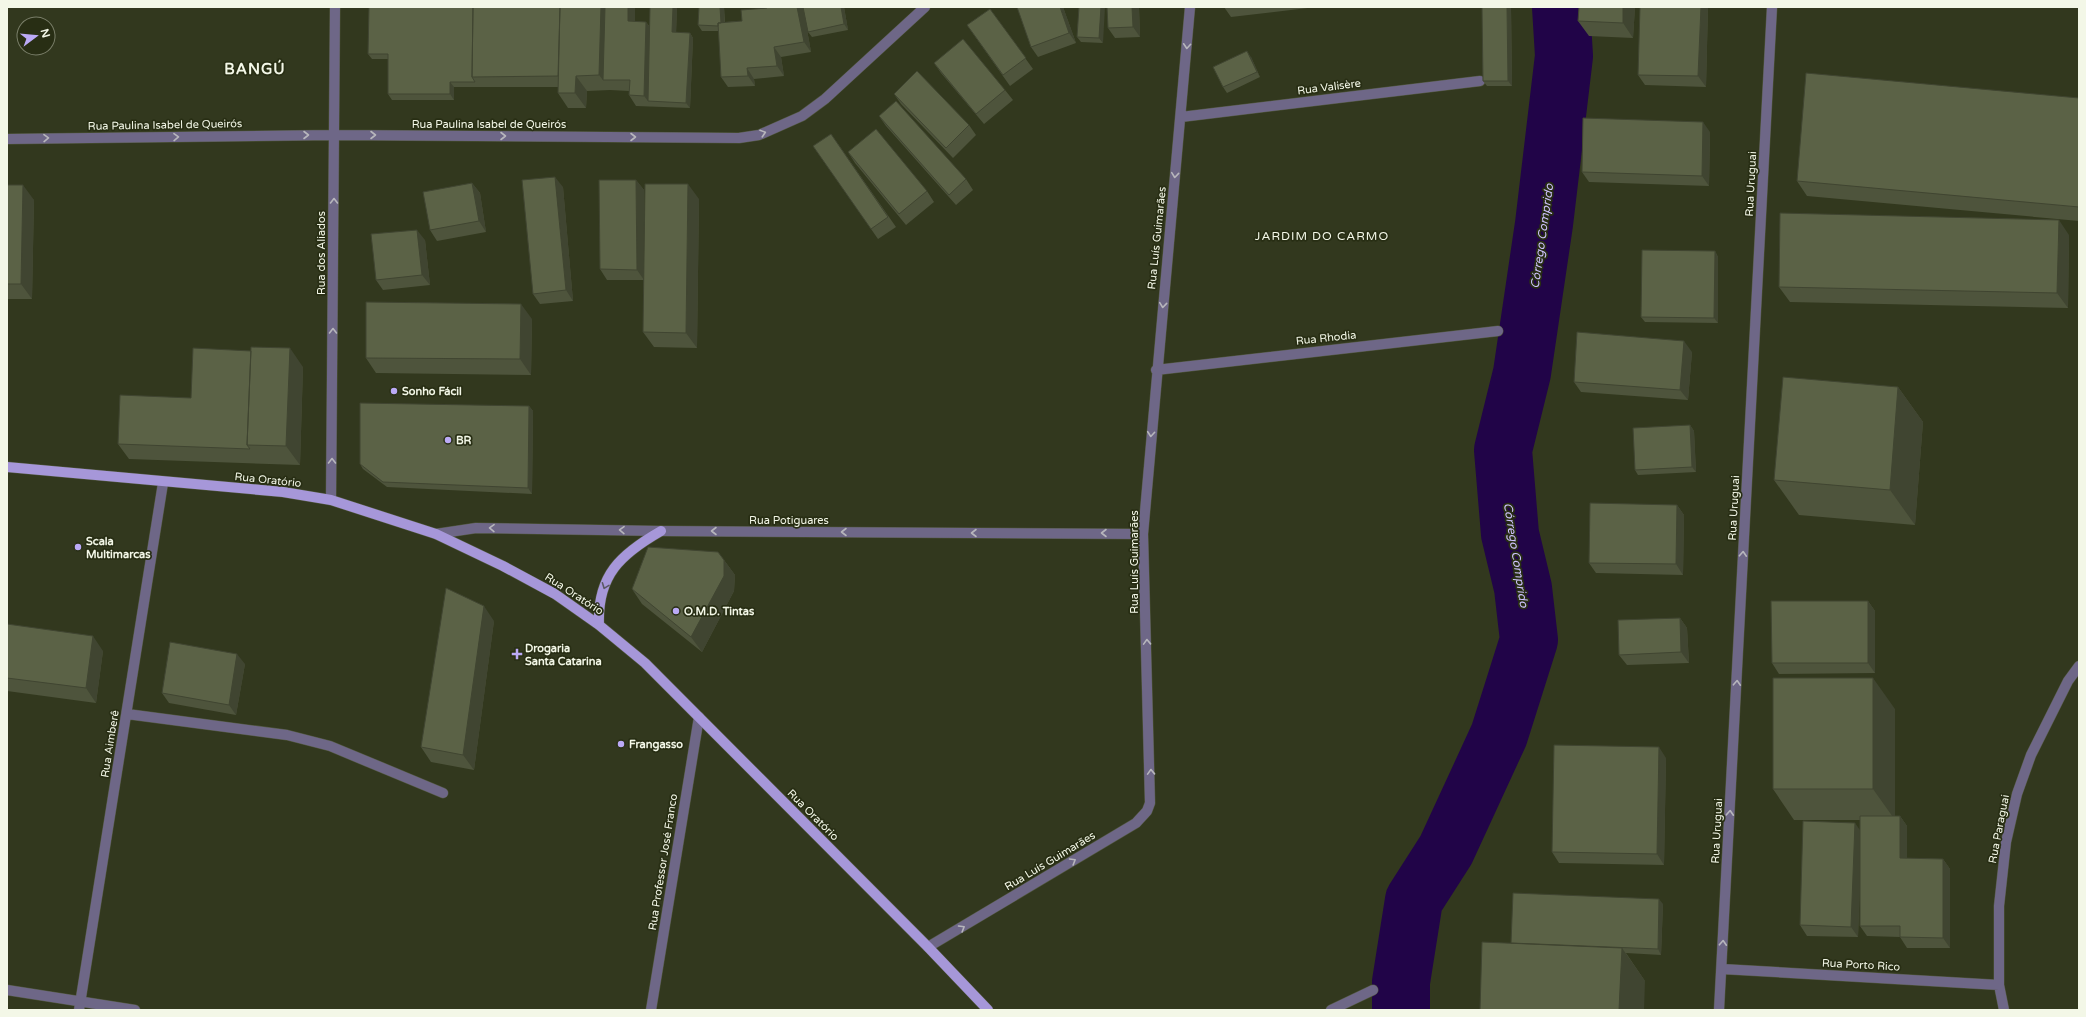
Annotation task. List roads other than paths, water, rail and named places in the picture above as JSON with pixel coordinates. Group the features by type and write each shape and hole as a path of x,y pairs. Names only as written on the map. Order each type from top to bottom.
{"main road":[{"name":"Rua Oratório","path":"7,467 283,492 331,500 436,534 503,566 555,594 599,625 645,664 988,1010"},
{"path":"599,625 599,611 602,596 618,561 639,544 661,531"}],"street":[{"name":"Rua dos Aliados","path":"331,500 336,7"},
{"name":"Rua Paulina Isabel de Queirós","path":"7,139 334,135 739,138 759,135 802,116 825,99 925,7"},
{"name":"Rua Luís Guimarães","path":"928,948 1136,823 1148,811 1151,794 1143,534 1156,370 1181,117 1190,7"},
{"name":"Rua Uruguai","path":"1719,1010 1772,7"},
{"name":"Rua Valisère","path":"1181,117 1480,81"},
{"name":"Rua Rhodia","path":"1156,370 1498,331"},
{"name":"Rua Aimberê","path":"80,1006 163,482"},
{"name":"Rua Potiguares","path":"436,534 476,528 661,531 1143,534"},
{"name":"Rua Paraguai","path":"2004,1010 1999,985 1999,906 2006,842 2017,794 2031,755 2068,681 2079,666"},
{"path":"127,714 287,735 330,746 443,793"},
{"name":"Rua Professor José Franco","path":"651,1010 699,717"},
{"name":"Rua Porto Rico","path":"1722,969 1999,985"},
{"path":"7,990 80,1006 135,1010"},
{"path":"1331,1010 1373,990"}],"waterway":[{"name":"Córrego Comprido","path":"1401,1010 1401,982 1414,900 1446,850 1499,735 1529,640 1523,588 1510,534 1503,450 1522,373 1544,224 1564,56 1561,7"}],"place":[{"name":"Sonho Fácil","path":"394,391"},
{"name":"BR","path":"448,440"},
{"name":"Scala Multimarcas","path":"78,547"},
{"name":"O.M.D. Tintas","path":"676,611"},
{"name":"Drogaria Santa Catarina","path":"517,654"},
{"name":"Frangasso","path":"621,744"}],"district":[{"name":"BANGÚ","path":"255,69"},
{"name":"JARDIM DO CARMO","path":"1322,236"}]}
